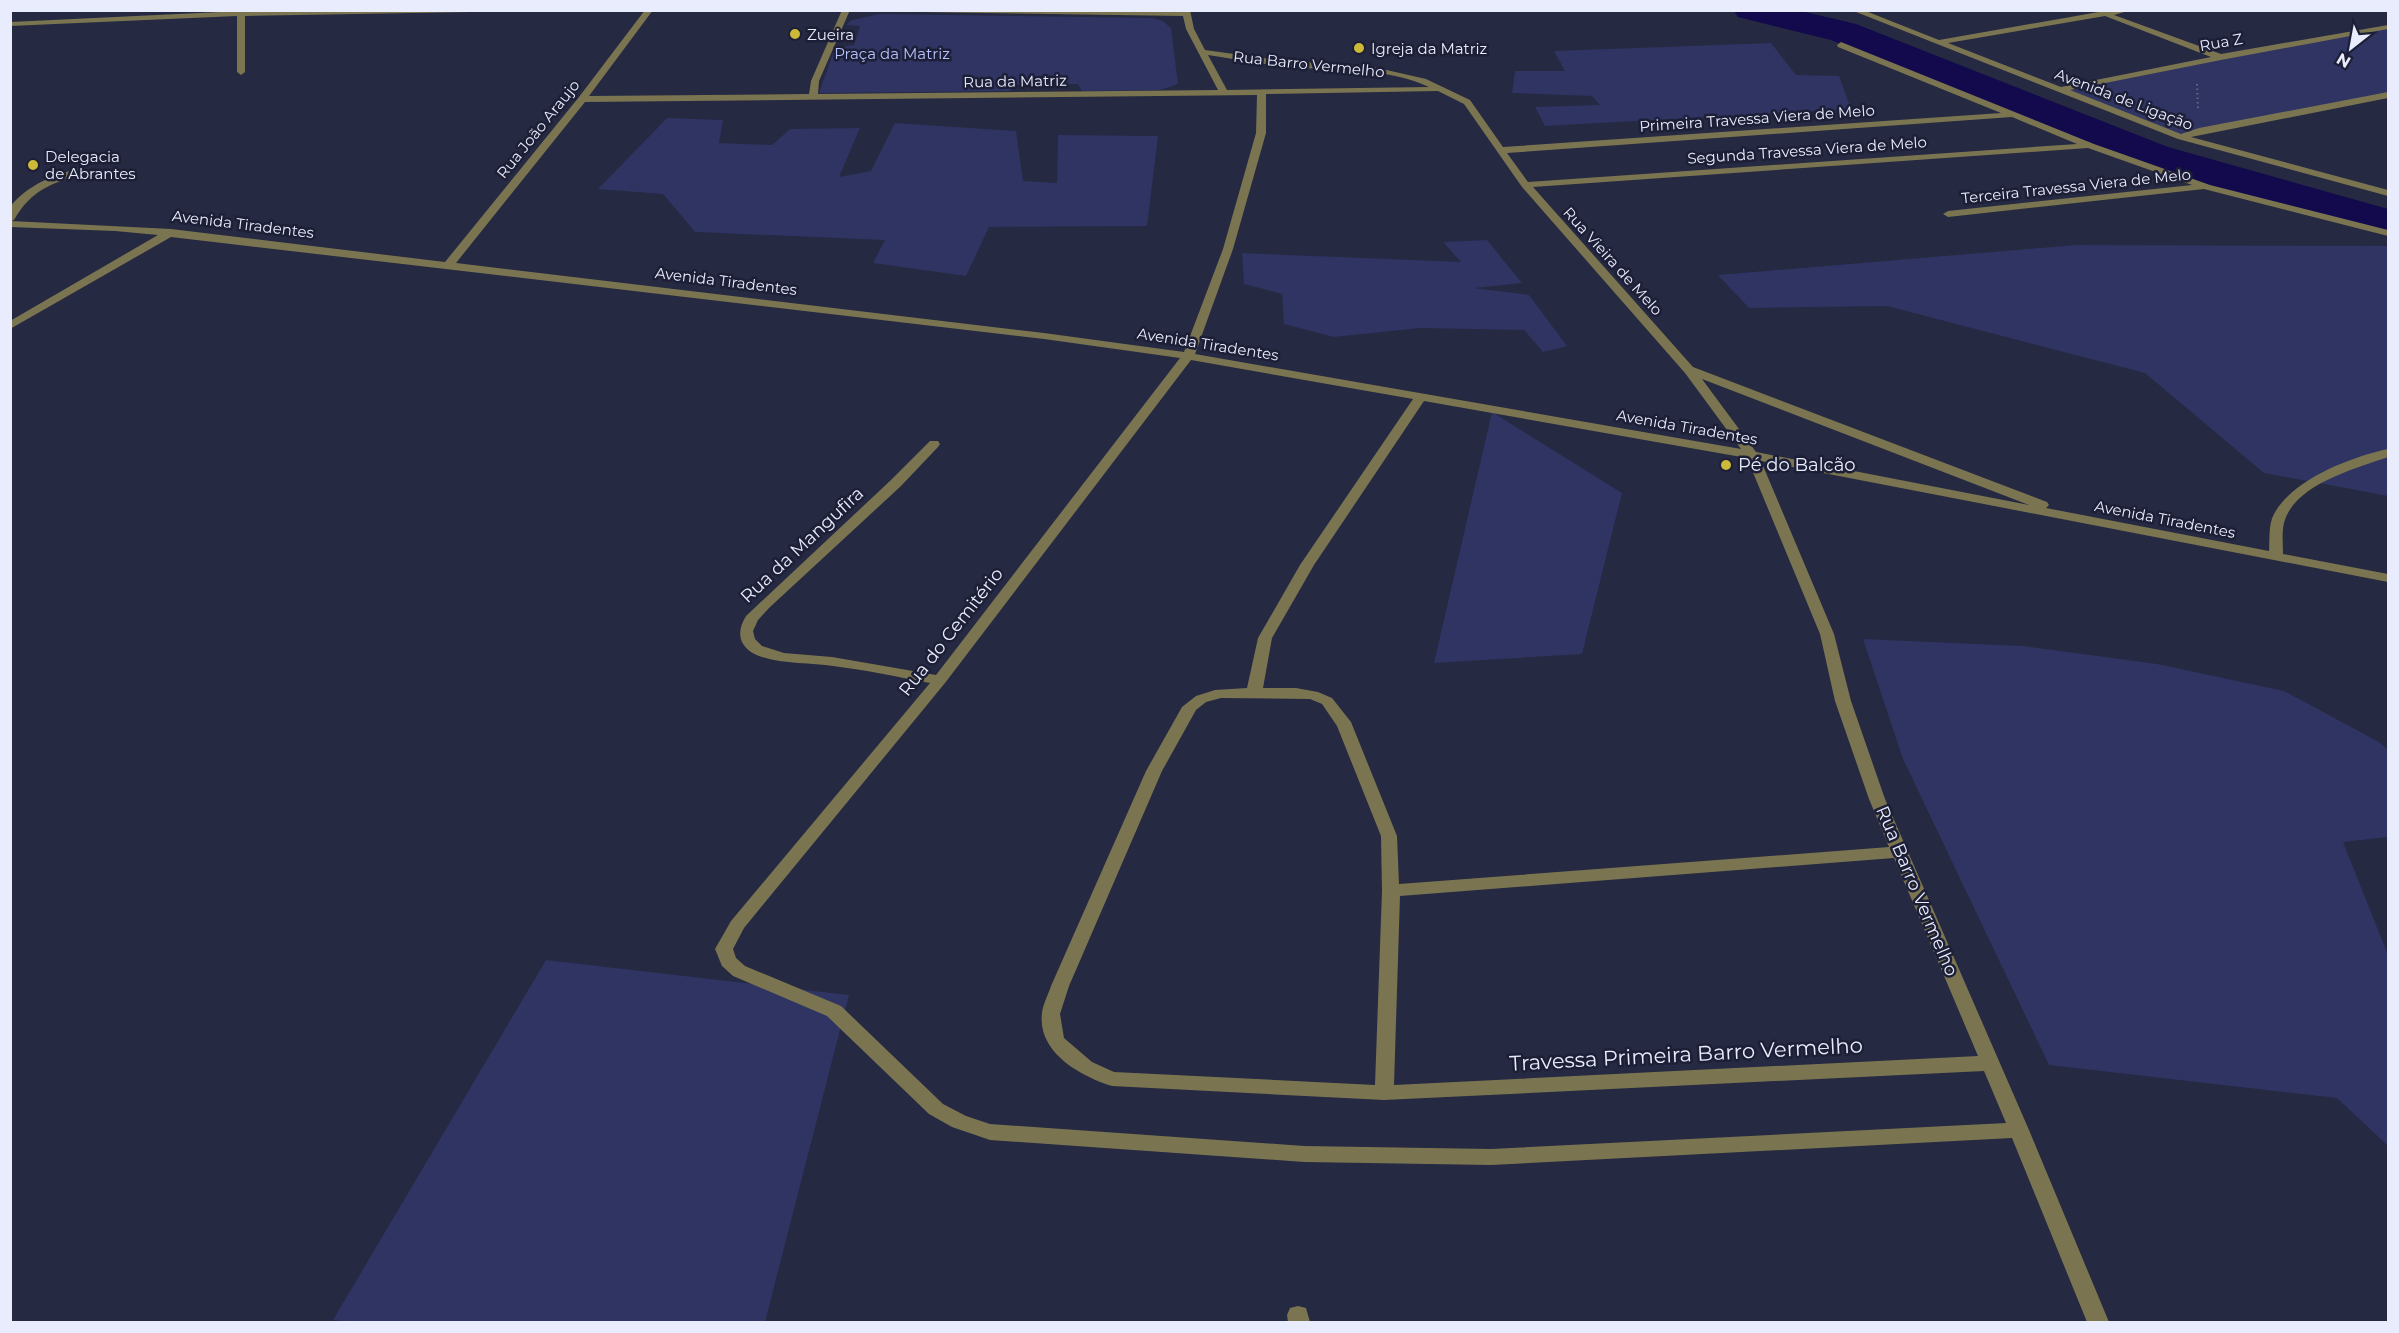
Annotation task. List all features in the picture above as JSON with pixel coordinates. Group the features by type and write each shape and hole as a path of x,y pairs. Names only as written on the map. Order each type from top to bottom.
{"street":[{"path":"10,24 220,12 471,10"},
{"name":"Rua João Araujo","path":"448,264 582,99 649,10"},
{"path":"813,98 815,81 846,10"},
{"path":"922,10 1185,12 1222,91"},
{"name":"Avenida de Ligação","path":"1855,10 2181,137 2388,193"},
{"path":"2097,10 2221,57"},
{"path":"1939,42 2127,10"},
{"path":"241,72 242,13"},
{"name":"Rua Z","path":"2059,90 2221,57 2388,27"},
{"path":"1841,45 2091,146 2207,187 2388,233"},
{"name":"Rua Barro Vermelho","path":"1203,52 1285,64 1369,69 1423,81 1447,92"},
{"name":"Rua da Matriz","path":"582,99 1421,89 1447,92"},
{"name":"Rua do Cemitério","path":"1262,91 1261,133 1228,249 1188,356 940,680 737,926 724,949 726,960 740,972 817,1000 834,1011 936,1109 959,1122 990,1132 1304,1154 1491,1157 2019,1130"},
{"name":"Rua Vieira de Melo","path":"1447,92 1467,102 1525,184 1689,370 1752,455"},
{"path":"2181,137 2199,131 2388,95"},
{"name":"Primeira Travessa Viera de Melo","path":"1503,150 2014,115"},
{"name":"Segunda Travessa Viera de Melo","path":"1525,184 2091,146"},
{"path":"10,218 24,195 37,187 81,171"},
{"path":"2365,187 2388,183"},
{"name":"Terceira Travessa Viera de Melo","path":"1948,214 2207,187"},
{"name":"Avenida Tiradentes","path":"10,224 171,232 1044,336 1188,356 1752,455 2388,578"},
{"path":"10,326 171,232"},
{"path":"1689,370 2081,520"},
{"path":"1254,693 1265,638 1307,565 1421,397"},
{"name":"Rua da Mangufira","path":"934,444 896,483 764,605 751,619 746,631 748,640 757,649 783,657 832,661 940,680"},
{"path":"2276,557 2280,517 2297,495 2323,478 2388,453"},
{"name":"Rua Barro Vermelho","path":"1752,455 1815,600 1827,634 1843,700 1877,799 2019,1130 2098,1323"},
{"name":"Travessa Primeira Barro Vermelho","path":"1384,1093 1391,891 1389,836 1345,725 1327,701 1313,695 1220,693 1201,699 1190,707 1154,771 1060,986 1051,1014 1055,1041 1085,1067 1112,1079 1384,1093 1990,1063"},
{"path":"1391,891 1900,852"}],"path":[{"path":"2196,62 2199,131"}],"green space":[{"name":"Praça da Matriz","path":"880,14 1152,18 1163,21 1171,28 1178,84 1160,90 1082,91 1078,84 1016,85 1010,91 819,93 835,48 854,45 860,26 846,25 852,20"},
{"path":"2388,28 2388,97 2180,137 2059,91 2218,56"},
{"path":"1771,43 1796,75 1839,76 1851,109 1545,126 1535,107 1600,105 1592,96 1512,93 1515,71 1565,71 1554,51"},
{"path":"667,118 723,120 719,143 772,145 790,129 860,128 839,177 871,171 895,123 1016,131 1023,181 1057,183 1058,135 1158,136 1147,226 989,227 966,276 873,263 885,240 695,232 663,194 598,189"},
{"path":"1487,240 1522,283 1474,288 1529,295 1567,346 1543,352 1524,330 1420,328 1334,337 1284,324 1282,294 1244,284 1242,253 1461,262 1443,242"},
{"path":"2076,245 2388,246 2388,496 2264,473 2145,373 1887,306 1749,308 1718,275"},
{"path":"1492,412 1622,493 1582,654 1434,663"},
{"path":"1863,639 2023,646 2157,664 2284,691 2379,742 2388,750 2388,837 2343,842 2388,955 2388,1146 2337,1098 2049,1065 1903,759"},
{"path":"546,960 849,995 765,1322 357,1322 333,1320"}],"waterway":[{"path":"1750,10 1843,32 2153,156 2388,223"}],"place":[{"name":"Zueira","path":"795,34"},
{"name":"Igreja da Matriz","path":"1359,48"},
{"name":"Delegacia de Abrantes","path":"33,165"},
{"name":"Pé do Balcão","path":"1726,465"}]}
